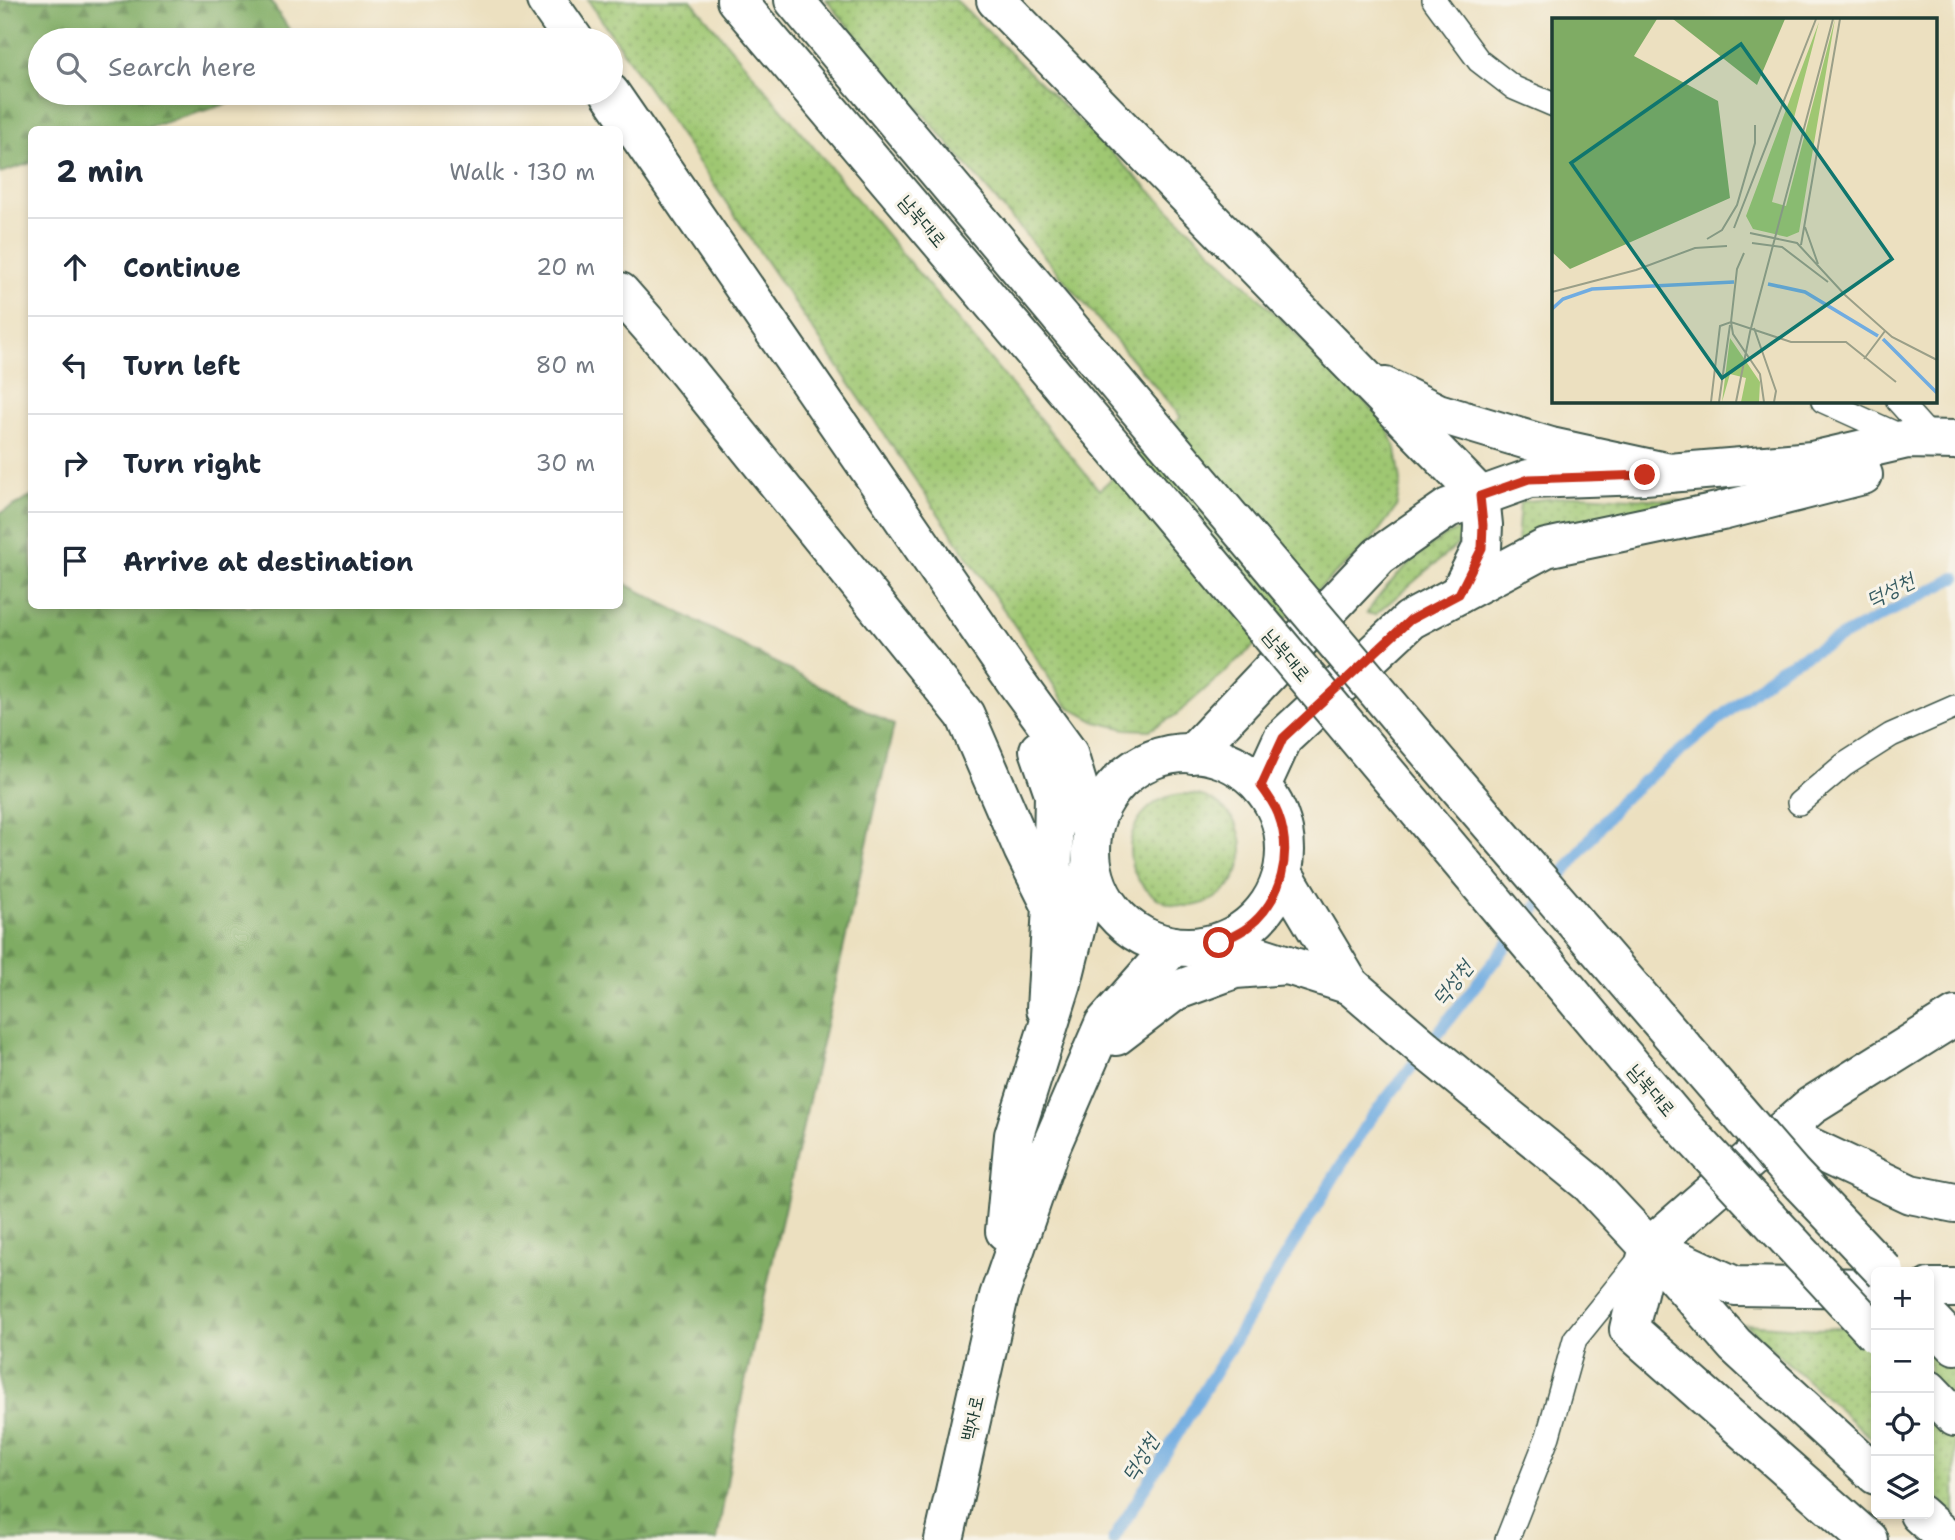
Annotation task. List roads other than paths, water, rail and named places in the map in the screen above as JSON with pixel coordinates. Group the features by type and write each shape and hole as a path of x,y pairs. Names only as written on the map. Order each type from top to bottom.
{"main road":[{"path":"546,0 566,28"},
{"name":"남북대로","path":"736,0 1679,1122 1872,1330"},
{"path":"794,0 1429,753 1782,1163 1880,1267"},
{"path":"996,0 1480,496 1482,548 1459,594"},
{"path":"618,105 1014,679 1068,753 1092,849 1102,898 1124,924 1153,942 1186,948 1219,943 1248,927 1271,901 1283,873 1285,842 1278,812 1261,786 1238,766 1208,755 1192,754 1177,754 1148,762 1122,779 1103,804 1092,849 1062,983 1014,1135 999,1296"},
{"path":"623,295 672,352 965,715 1023,849 1052,907"},
{"path":"1361,376 1438,413 1551,447 1670,472"},
{"path":"1192,754 1379,556 1448,508 1529,479 1812,461 1937,442 1933,460 1861,475 1722,511 1546,548 1410,620 1283,738 1261,786"},
{"path":"1014,679 1054,793 1052,907 1044,1039"},
{"path":"1283,873 1350,985 1590,1184 1735,1345 1871,1470"},
{"path":"1219,943 1350,985"},
{"path":"999,1296 1049,1151 1104,1024 1173,946"},
{"path":"1090,1056 1175,991 1235,969 1288,965"},
{"path":"1868,1540 1629,1329 1649,1247 1811,1106 1955,1016"},
{"path":"1780,1133 1910,1194 1955,1203"},
{"path":"1649,1247 1735,1286 1871,1288"},
{"path":"1934,1288 1955,1288"},
{"name":"백자로","path":"944,1540 999,1296"},
{"path":"1934,1323 1955,1345"},
{"path":"1932,1393 1955,1417"},
{"path":"1925,1519 1948,1540"}],"lane":[{"path":"1434,0 1479,61 1514,88 1552,104"},
{"path":"1826,402 1937,442"},
{"path":"1899,402 1937,442"},
{"path":"1799,803 1844,765 1891,734 1955,708"},
{"path":"1507,1540 1548,1436 1575,1339 1649,1247"}],"waterway":[{"name":"덕성천","path":"1113,1540 1365,1126 1620,801 1781,668 1955,578"}]}
